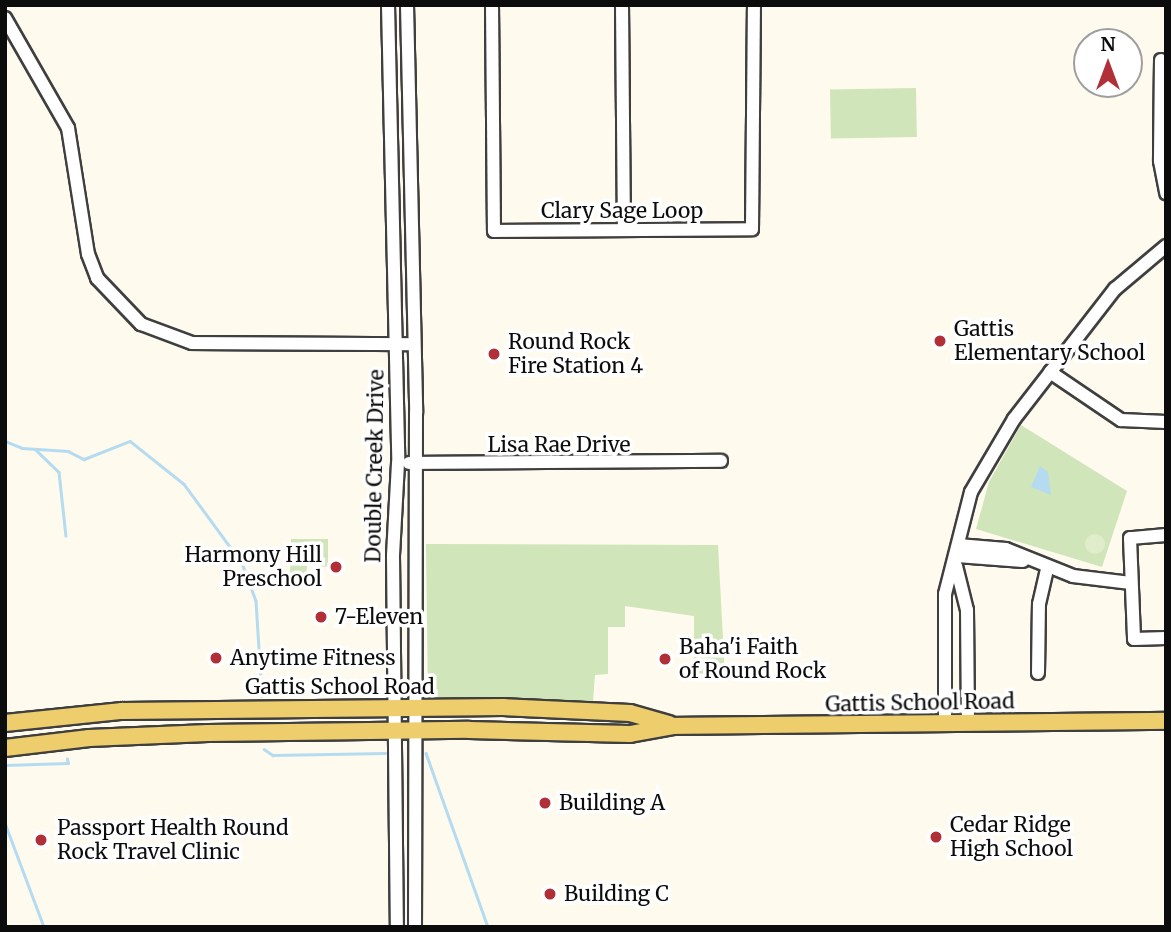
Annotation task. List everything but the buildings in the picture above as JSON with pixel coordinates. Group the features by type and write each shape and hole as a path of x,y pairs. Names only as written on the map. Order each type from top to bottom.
{"main road":[{"name":"Gattis School Road","path":"5,723 122,711 414,707 630,713 674,726"},
{"name":"Gattis School Road","path":"5,748 89,738 414,731 630,734 674,726 1166,722"}],"street":[{"name":"Double Creek Drive","path":"388,5 398,463 393,556 397,927"},
{"name":"Double Creek Drive","path":"407,5 416,463 415,927"},
{"name":"Clary Sage Loop","path":"492,5 494,231 752,229 754,5"},
{"path":"622,5 624,230"},
{"path":"5,18 68,128 88,254 97,278 141,324 192,343 414,344"},
{"path":"1161,60 1160,161 1166,193"},
{"path":"944,724 945,594 957,556 971,492 1014,419 1115,289 1166,246"},
{"path":"1051,372 1121,420 1166,422"},
{"name":"Lisa Rae Drive","path":"398,463 721,461"},
{"path":"1166,536 1130,538 1134,639 1166,638"},
{"path":"957,556 1006,549 1047,568 1131,583"},
{"path":"957,556 967,610 968,724"},
{"path":"1038,673 1039,604 1047,568"}],"green space":[{"path":"916,88 917,137 831,138 830,90"},
{"path":"1021,425 1127,491 1102,567 976,529 989,482"},
{"path":"1095,534 1102,537 1105,544 1102,551 1095,554 1088,551 1085,544 1088,537"},
{"path":"291,539 328,539 328,567 307,565 306,578 290,578"},
{"path":"426,544 718,545 725,677 694,678 694,616 625,606 625,627 608,627 608,674 595,675 593,702 428,699"}],"water":[{"path":"1040,466 1048,472 1051,495 1031,487"}],"waterway":[{"path":"5,441 22,448 68,451 84,459 130,441 184,484 242,563 256,601 262,696"},
{"path":"35,449 59,472 66,536"},
{"path":"264,749 273,755 385,753"},
{"path":"426,753 488,927"},
{"path":"5,765 68,763 67,759"},
{"path":"5,823 44,927"}],"place":[{"name":"Gattis Elementary School","path":"940,341"},
{"name":"Round Rock Fire Station 4","path":"494,354"},
{"name":"Harmony Hill Preschool","path":"336,567"},
{"name":"7-Eleven","path":"321,617"},
{"name":"Anytime Fitness","path":"216,658"},
{"name":"Baha'i Faith of Round Rock","path":"665,659"},
{"name":"Building A","path":"545,803"},
{"name":"Cedar Ridge High School","path":"936,837"},
{"name":"Passport Health Round Rock Travel Clinic","path":"41,840"},
{"name":"Building C","path":"550,894"}]}
